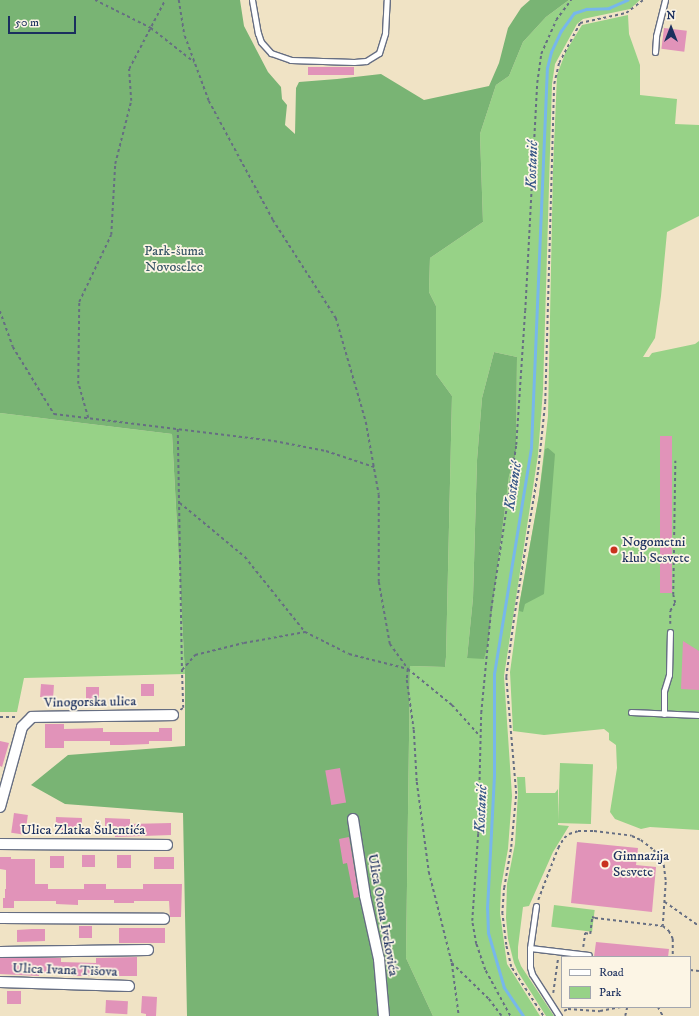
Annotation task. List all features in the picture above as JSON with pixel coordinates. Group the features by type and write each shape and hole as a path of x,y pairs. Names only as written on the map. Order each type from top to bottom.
{"street":[{"name":"Vinogorska ulica","path":"0,807 22,727 32,717 174,715"},
{"name":"Ulica Otona Ivekovića","path":"352,818 379,959 384,1016"},
{"name":"Ulica Zlatka Šulentića","path":"0,844 167,844"},
{"path":"0,918 164,919"},
{"path":"0,952 148,950"},
{"name":"Ulica Ivana Tišova","path":"0,982 129,986"}],"lane":[{"path":"252,0 260,37 265,48 271,53 291,60 347,62 366,61 379,53 385,33 386,0"},
{"path":"655,52 657,30 665,0"},
{"path":"664,714 664,691 670,675 670,632"},
{"path":"631,712 699,715"},
{"path":"536,906 529,959 532,974 559,1016"},
{"path":"530,948 589,955"}],"path":[{"path":"96,0 150,28 194,62"},
{"path":"88,418 78,384 79,302 111,235 115,164 131,101 129,69 165,0"},
{"path":"179,0 185,36 209,102 272,220 336,318 366,422 379,495 380,589 390,644 408,669 452,705 480,736"},
{"path":"510,1016 485,970 476,944 472,921 478,834 480,736 487,647 516,445 525,311 537,83 541,54 556,20 572,0"},
{"path":"543,1016 512,967 506,944 502,914 516,794 506,677 514,617 539,463 545,402 554,84 559,63 580,24 626,13 644,0"},
{"path":"0,311 12,347 54,414 274,441 326,451 374,467"},
{"path":"174,715 183,708 178,429"},
{"path":"670,632 670,611 675,603 673,595 675,461"},
{"path":"179,502 245,557 305,632 349,654 408,669"},
{"path":"182,670 195,655 244,643 305,632"},
{"path":"408,669 407,680 414,730 417,782 429,872 452,963 459,1016"},
{"path":"0,717 32,717"},
{"path":"536,906 564,838 569,834 578,830 632,836 641,840 654,850 664,865 666,882 663,926"},
{"path":"665,901 699,926"},
{"path":"583,955 585,933 590,934 592,917 663,926 669,931 673,939 673,956"},
{"path":"554,997 558,952"},
{"path":"452,963 490,999 502,1016"},
{"path":"563,1011 568,1009 600,1011 616,1008"}],"green space":[{"name":"Park-šuma Novoselec","path":"0,0 240,0 244,26 268,72 281,87 282,99 287,105 285,125 295,134 296,88 299,82 381,74 424,100 489,86 499,63 508,28 521,8 530,0 569,0 546,17 523,42 509,76 496,85 480,134 483,222 430,258 429,292 436,306 436,374 452,396 446,657 445,667 410,666 406,958 433,1016 187,1016 183,813 65,804 31,785 68,755 185,746 185,674 172,434 0,413"},
{"path":"569,0 640,0 630,9 583,19 577,24 555,64 552,84 543,390 538,455 504,676 512,796 508,849 501,887 500,913 507,964 540,1016 433,1016 406,958 410,666 445,667 446,657 452,396 436,374 436,306 429,292 430,258 483,222 480,134 496,85 509,76 523,42 546,17","holes":["494,352 517,357 516,454 509,476 488,644 467,658 473,598 477,460 482,398"]},
{"path":"628,15 629,34 640,65 640,95 677,99 675,124 699,125 699,216 667,232 661,296 655,338 643,357 649,357 652,353 695,344 699,341 699,830 650,827 641,829 615,819 610,812 617,768 616,745 609,740 609,733 604,729 544,735 513,731 510,672 519,606 539,495 548,416 553,169 557,75 566,51 582,25"},
{"path":"494,352 517,357 516,454 509,476 488,644 484,659 467,658 473,598 477,460 482,398"},
{"path":"0,413 172,434 185,674 24,678 17,712 0,712"},
{"path":"548,448 555,454 544,594 525,604 523,612 519,611 519,606 539,495 545,449"},
{"path":"560,763 593,764 591,824 558,823"},
{"path":"517,777 525,777 526,793 555,793 558,789 558,825 569,826 553,852 529,906 523,907 518,947 518,958 521,966 554,1016 546,1016 518,972 514,963 508,939 506,918 507,884 515,844 518,793"},
{"path":"554,905 595,910 592,932 551,927"}],"building":[{"path":"664,28 687,31 684,52 661,49"},
{"path":"308,67 354,67 354,75 308,75"},
{"path":"660,436 672,436 672,593 660,593"},
{"path":"683,641 699,651 699,690 681,689"},
{"path":"41,684 54,685 53,698 40,697"},
{"path":"141,684 154,684 154,696 141,696"},
{"path":"86,687 99,687 99,700 86,700"},
{"path":"45,724 64,724 64,729 103,728 103,732 159,732 159,728 172,728 172,741 149,741 149,744 110,745 110,741 64,741 64,748 45,748"},
{"path":"0,741 9,743 2,767 0,766"},
{"path":"340,768 346,802 331,805 325,771"},
{"path":"14,813 28,815 25,835 11,833"},
{"path":"56,817 82,818 82,831 56,830"},
{"path":"105,818 130,819 130,824 171,823 171,835 115,837 115,826 105,826"},
{"path":"349,837 359,897 354,898 347,863 343,864 339,839"},
{"path":"577,842 638,848 636,865 656,867 652,912 571,903"},
{"path":"82,855 95,855 95,867 82,867"},
{"path":"117,855 131,855 131,868 117,868"},
{"path":"50,856 64,856 64,868 50,868"},
{"path":"0,857 11,857 11,859 35,859 35,884 48,884 48,889 84,889 84,884 106,884 106,889 143,889 143,884 182,884 181,917 170,917 169,901 134,901 134,903 114,903 114,900 78,900 78,905 56,904 56,901 14,901 14,908 3,908 3,898 5,898 6,889 6,870 0,869"},
{"path":"154,857 174,857 174,869 154,869"},
{"path":"79,926 92,926 92,938 79,938"},
{"path":"119,928 165,928 165,943 119,943"},
{"path":"45,929 45,941 17,942 17,930"},
{"path":"596,942 669,949 668,956 594,956"},
{"path":"137,957 137,976 119,976 119,971 90,971 90,976 73,976 73,973 39,973 39,976 0,974 0,958 61,958 61,962 96,963 96,958"},
{"path":"7,991 21,991 21,1004 7,1004"},
{"path":"142,996 157,997 156,1016 146,1016 146,1014 141,1013"},
{"path":"106,1000 128,1001 127,1014 105,1013"}],"waterway":[{"name":"Kostanić","path":"523,1016 504,988 488,933 487,909 494,777 494,674 531,448 547,68 551,52 561,31 574,13 586,9 609,8 627,0"}],"place":[{"name":"Nogometni klub Sesvete","path":"614,550"},
{"name":"Gimnazija Sesvete","path":"605,864"}]}
